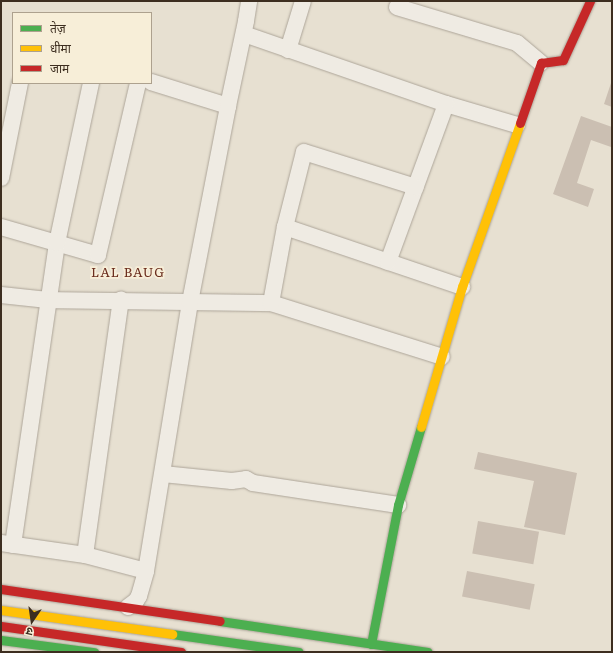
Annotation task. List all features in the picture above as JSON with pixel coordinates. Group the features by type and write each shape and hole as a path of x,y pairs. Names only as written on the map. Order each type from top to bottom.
{"street":[{"path":"128,607 136,602 139,596 146,571 190,302 228,106 244,34 249,1"},
{"path":"288,50 303,1"},
{"path":"397,7 517,43 540,63 564,60 590,1"},
{"path":"244,34 446,104 517,125"},
{"path":"371,644 398,504 462,287 517,125 540,63"},
{"path":"152,82 228,106"},
{"path":"1,178 20,84"},
{"path":"91,84 57,243 7,544 85,555 146,571"},
{"path":"1,227 98,255 138,84"},
{"path":"388,262 446,104"},
{"path":"271,303 285,227 304,152 416,187"},
{"path":"285,227 462,287"},
{"path":"1,295 48,300 271,303 442,357"},
{"path":"85,555 121,300"},
{"path":"163,474 232,480 246,479 253,483 398,504"},
{"path":"146,571 152,605 160,611"},
{"path":"1,589 160,611 428,652"},
{"path":"1,610 299,652"},
{"path":"1,626 181,652"},
{"path":"1,640 94,652"}],"building":[{"path":"612,80 612,107 604,104"},
{"path":"581,116 612,127 611,147 591,140 577,183 594,189 588,207 553,194"},
{"path":"478,452 577,473 565,535 524,527 534,481 474,469"},
{"path":"478,521 539,532 533,564 472,553"},
{"path":"467,571 535,584 530,610 462,597"}],"traffic: fast":[{"path":"371,644 398,505 421,427"},
{"path":"220,621 428,652"},
{"path":"172,634 299,652"},
{"path":"1,640 94,652"}],"traffic: slow":[{"path":"421,427 462,287 520,123"},
{"path":"1,610 172,634"}],"traffic: jam":[{"path":"520,123 541,63 563,60 590,1"},
{"path":"1,589 220,621"},
{"path":"1,626 181,652"}],"district":[{"name":"LAL BAUG","path":"128,272"}]}
